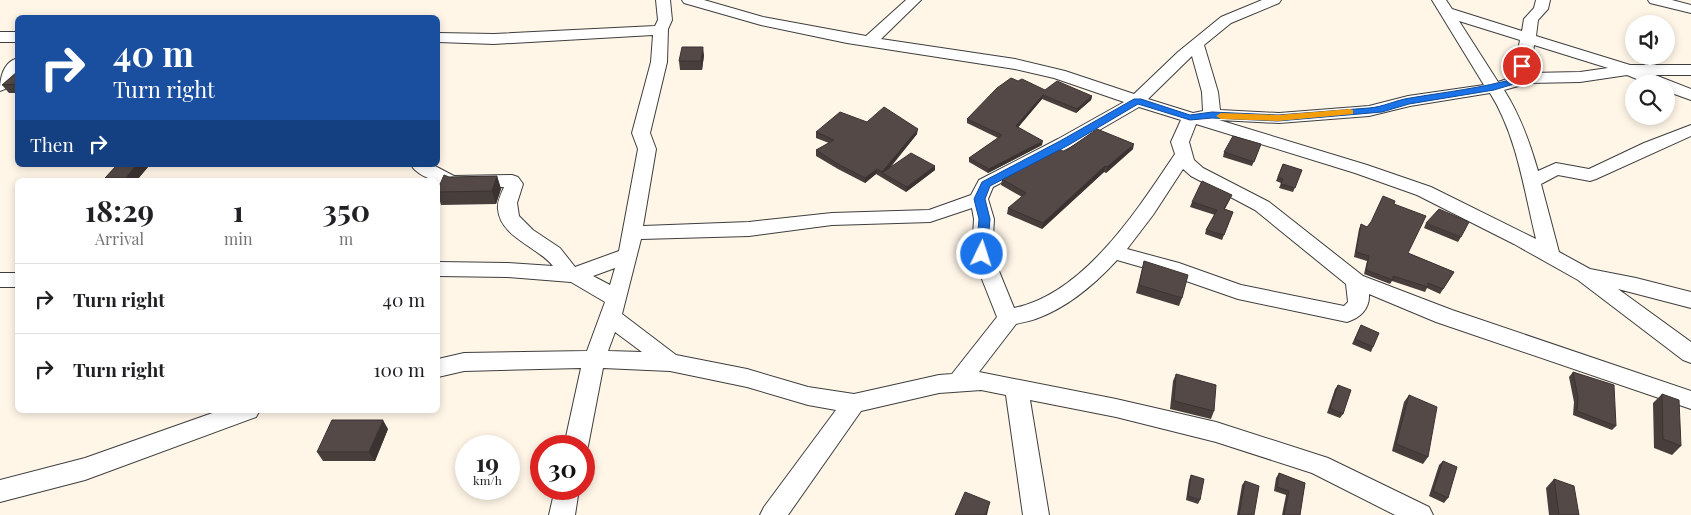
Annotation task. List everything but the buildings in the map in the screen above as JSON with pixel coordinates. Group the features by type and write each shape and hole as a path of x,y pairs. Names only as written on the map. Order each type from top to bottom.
{"street":[{"path":"578,435 594,359 613,308 628,255 646,149 641,133 659,62 663,25 663,0"},
{"path":"870,42 914,0"},
{"path":"1008,318 982,254 984,219 979,199 985,184 1064,144 1137,101 1196,44 1226,20 1274,0"},
{"path":"1521,80 1531,19 1541,9 1543,0"},
{"path":"1655,0 1691,8"},
{"path":"440,37 546,37 663,25 695,2 761,21 870,42 1015,64 1059,74 1190,118 1361,169 1424,191 1550,255 1585,275 1691,354"},
{"path":"1443,6 1527,38 1642,75"},
{"path":"1443,6 1505,104 1522,145 1550,255"},
{"path":"0,37 15,37"},
{"path":"1196,44 1210,92 1212,115"},
{"path":"1,84 15,67"},
{"path":"1190,118 1212,115 1278,118 1382,110 1408,101 1494,88 1521,80 1630,70 1691,70"},
{"path":"1675,88 1691,94"},
{"path":"1190,118 1180,142 1182,156 1186,162 1197,172 1262,206 1356,281 1444,316 1691,400"},
{"path":"1531,182 1556,170 1590,175 1691,130"},
{"path":"960,382 1008,318 1014,314 1030,313 1071,290 1112,252 1155,201 1182,156"},
{"path":"423,167 443,179 454,182 512,181 514,184 508,200 507,210 509,216 524,234 553,254 572,275"},
{"path":"632,233 749,229 832,219 930,216 979,199"},
{"path":"1112,252 1172,268 1238,292 1347,314 1355,310 1360,301 1356,281"},
{"path":"572,275 628,255"},
{"path":"440,269 508,270 572,275 601,289 613,308 670,362"},
{"path":"1585,275 1636,285 1691,300"},
{"path":"0,280 15,280"},
{"path":"440,368 464,362 594,359 670,362 747,378 808,396 854,403 939,384 981,381 1116,408 1216,432 1319,465 1420,515"},
{"path":"1016,387 1036,515"},
{"path":"773,515 854,403"},
{"path":"0,492 85,469 240,413"},
{"path":"562,515 565,500"}],"slow traffic":[{"path":"1221,116 1278,118 1350,112"}],"route":[{"path":"982,254 984,219 979,199 985,184 1023,163 1064,144 1137,101 1190,118 1212,115 1278,118 1382,110 1408,101 1494,88 1521,80 1522,66"}]}
